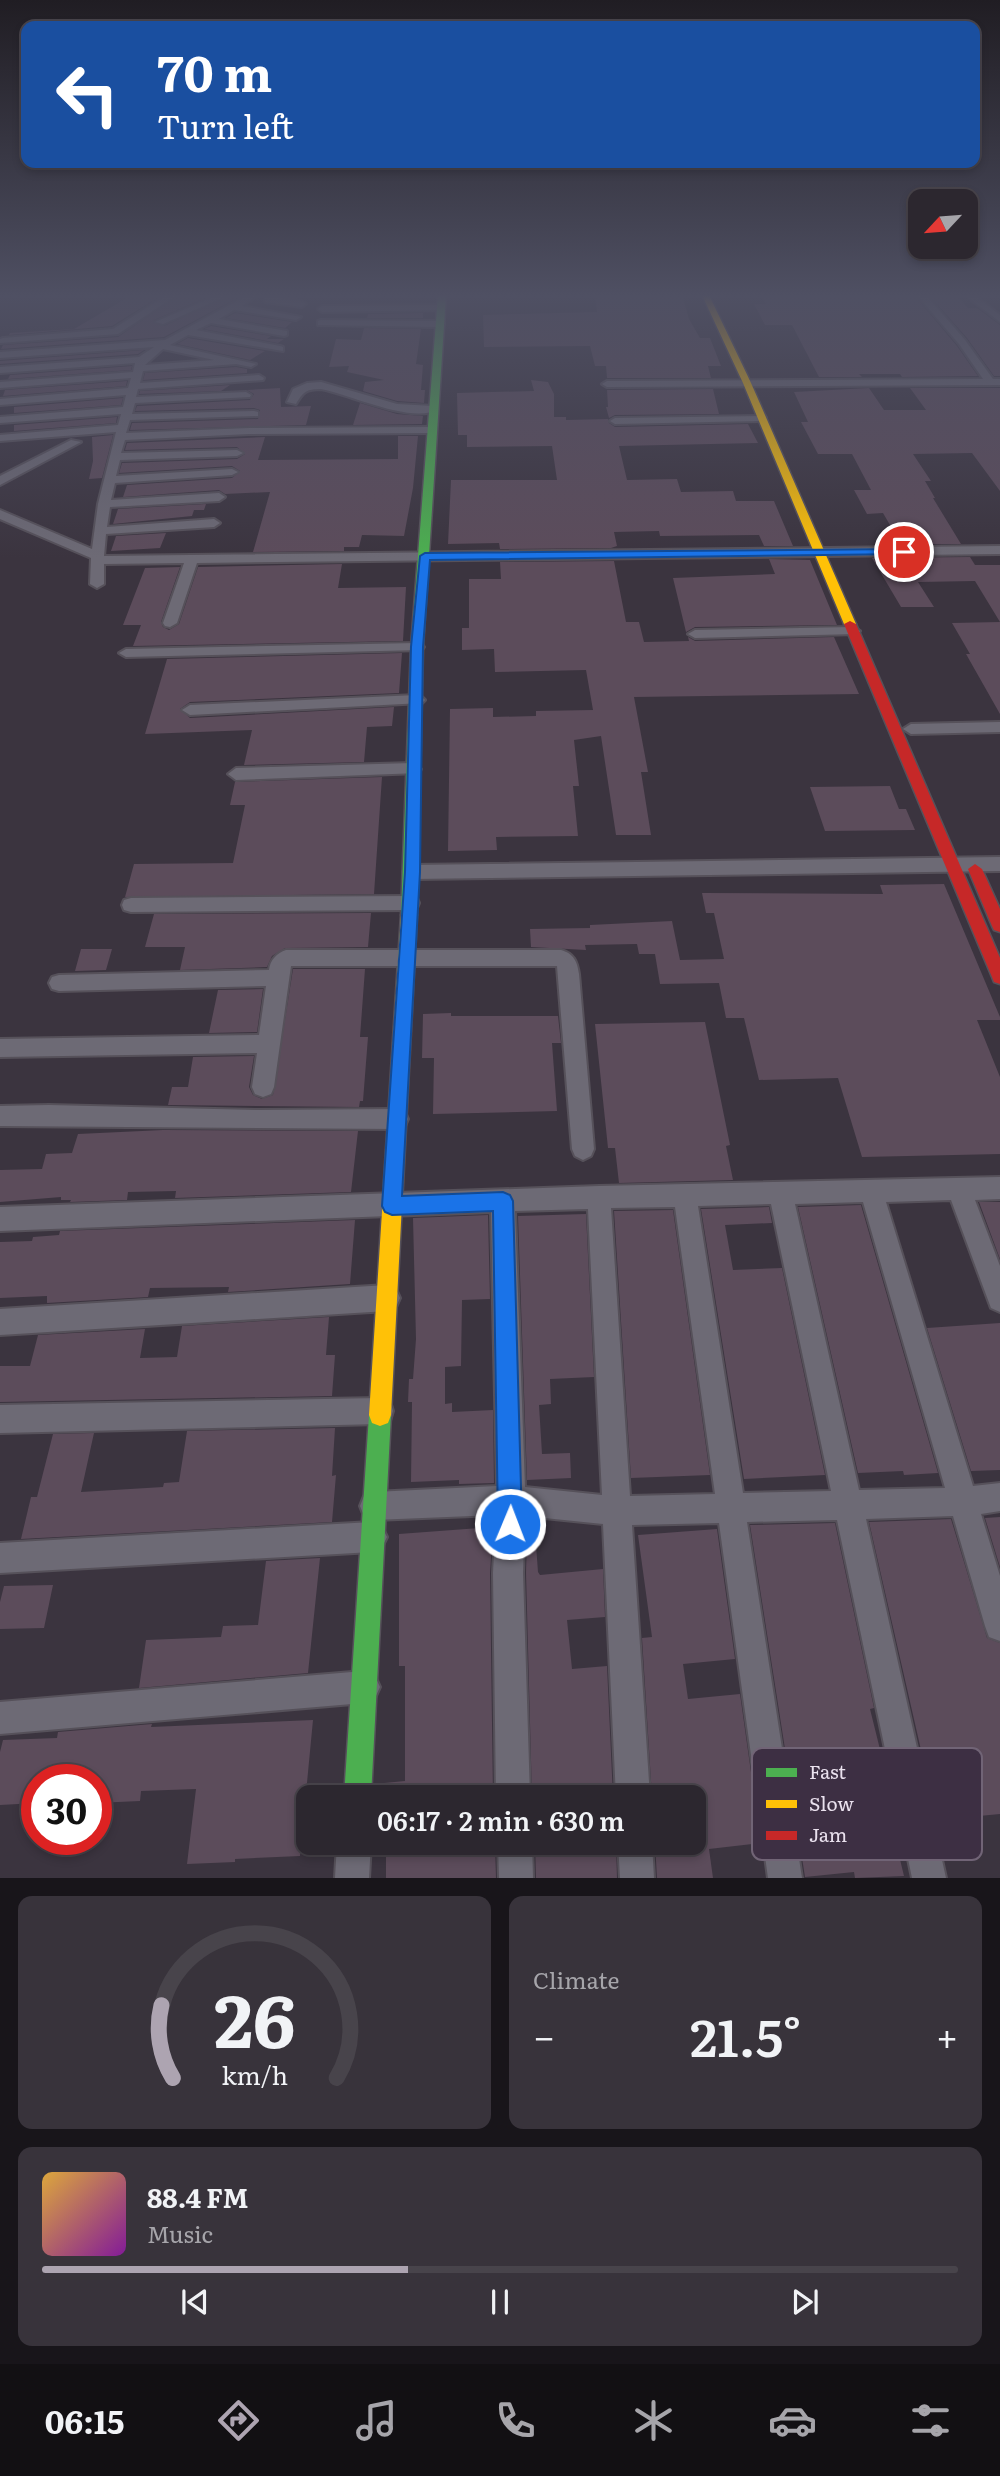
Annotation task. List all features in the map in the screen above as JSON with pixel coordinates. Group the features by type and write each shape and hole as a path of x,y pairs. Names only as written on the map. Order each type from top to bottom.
{"street":[{"path":"0,385 32,383"},
{"path":"41,435 54,383"},
{"path":"62,383 131,397 254,414"},
{"path":"97,383 131,397 249,431 430,430"},
{"path":"97,584 97,558 104,503 131,397 140,383"},
{"path":"0,438 41,435 172,383"},
{"path":"0,420 46,416 131,397 228,383"},
{"path":"358,1785 412,872 417,647 435,383"},
{"path":"607,384 706,383"},
{"path":"752,383 761,418 934,779"},
{"path":"752,383 825,553 853,631 1000,977"},
{"path":"292,402 293,394 297,390 317,385 395,407 433,410"},
{"path":"0,402 50,398 246,395"},
{"path":"615,421 761,418"},
{"path":"0,481 75,442"},
{"path":"116,457 237,453"},
{"path":"110,480 232,472"},
{"path":"104,503 219,497"},
{"path":"0,514 97,558 1000,550"},
{"path":"101,531 214,523"},
{"path":"170,623 192,559"},
{"path":"695,634 853,631"},
{"path":"126,653 417,647"},
{"path":"190,710 417,699"},
{"path":"911,729 1000,727"},
{"path":"236,774 413,769"},
{"path":"971,858 1000,926"},
{"path":"412,872 953,865 971,858 1000,864"},
{"path":"131,905 410,903"},
{"path":"263,1087 279,966 286,958 561,958 567,963 583,1149"},
{"path":"59,983 278,978"},
{"path":"1,1048 270,1044"},
{"path":"0,1116 397,1119"},
{"path":"0,1219 599,1197 1000,1188"},
{"path":"958,1189 1000,1299"},
{"path":"871,1191 1000,1626"},
{"path":"781,1194 901,1748"},
{"path":"685,1196 766,1748"},
{"path":"599,1197 632,1785"},
{"path":"503,1201 511,1500 508,1573 513,1785"},
{"path":"0,1322 387,1298"},
{"path":"0,1419 380,1411"},
{"path":"374,1506 511,1500 616,1511 964,1502 1000,1497"},
{"path":"0,1558 372,1537"},
{"path":"0,1718 364,1687"},
{"path":"515,1855 516,1878"},
{"path":"636,1855 637,1878"},
{"path":"782,1860 785,1878"},
{"path":"925,1860 929,1878"}],"building":[{"path":"127,383 126,386 3,396 5,390"},
{"path":"365,383 422,383 421,390 425,390 424,403 397,401 363,391"},
{"path":"532,383 548,383 554,394 554,417 566,417 566,420 608,419 615,427 748,424 758,443 619,446 627,480 677,479 681,492 733,491 736,501 774,501 793,546 764,546 759,535 660,536 659,531 614,532 617,546 611,548 500,549 499,543 448,544 451,480 557,480 552,446 467,447 467,435 458,435 457,393 534,391"},
{"path":"230,385 221,391 139,394 140,391"},
{"path":"280,388 281,407 311,406 306,425 130,430 132,423 258,419 260,410 254,408 135,411 137,406 250,400 254,394 247,390"},
{"path":"869,388 884,410 926,410 910,388 1000,388 1000,491 972,453 913,454 931,481 925,481 961,544 901,544 883,513 867,514 854,490 871,490 852,454 818,454 801,422 808,422 794,392"},
{"path":"713,389 719,414 615,415 609,418 606,407 607,390"},
{"path":"123,398 121,405 14,413 14,407"},
{"path":"360,403 397,414 423,416 422,424 353,425"},
{"path":"117,417 116,423 14,431 14,425"},
{"path":"113,435 102,478 89,479 93,461 92,437"},
{"path":"398,436 418,436 413,488 404,536 362,535 359,547 344,547 344,551 253,552 270,492 225,494 219,490 123,497 127,485 232,478 240,471 232,466 119,473 122,463 237,459 245,454 237,447 125,450 127,443 265,437 258,460 398,459"},
{"path":"206,504 204,510 194,510 192,516 113,524 118,509"},
{"path":"166,533 160,548 111,551 116,536"},
{"path":"970,557 975,565 1000,565 1000,622 975,581 918,582 934,607 901,607 872,558"},
{"path":"769,559 810,560 837,625 695,627 686,632 673,578 775,574"},
{"path":"614,561 626,622 639,622 644,642 689,641 688,637 695,641 834,637 859,694 634,697 648,772 641,772 651,835 616,835 601,736 574,740 579,786 573,786 578,836 496,837 497,850 448,851 450,709 493,708 493,717 536,716 536,711 593,710 586,670 495,672 494,649 462,650 462,628 469,628 469,579 501,579 500,562"},
{"path":"342,564 338,588 406,587 403,641 133,646 141,625 123,625 145,568 180,567 161,622 163,627 169,630 179,624 198,567"},
{"path":"1000,622 1000,714 952,623"},
{"path":"402,653 399,693 190,702 180,709 190,718 394,707 392,726 367,727 364,762 244,765 252,730 145,734 167,659"},
{"path":"382,777 374,894 125,897 134,864 233,863 245,805 230,805 235,782"},
{"path":"890,786 899,809 906,809 915,830 825,831 810,787"},
{"path":"944,884 1000,1017 1000,1020 977,1020 1000,1077 1000,1154 862,1157 838,1078 759,1080 744,1018 726,1018 719,983 660,984 655,954 639,954 637,944 585,945 586,950 531,947 530,929 590,928 590,925 672,921 680,960 724,959 714,913 706,913 702,893 883,894 880,885"},
{"path":"371,913 368,947 285,948 272,956 267,967 180,970 185,947 145,947 154,914"},
{"path":"81,949 112,949 106,970 75,971"},
{"path":"293,969 365,969 360,1037 368,1037 363,1101 360,1101 359,1107 168,1105 172,1087 188,1087 193,1057 254,1056 249,1087 253,1095 262,1099 273,1095"},
{"path":"263,989 257,1032 209,1033 218,990"},
{"path":"451,1013 451,1016 558,1016 561,1043 552,1043 557,1111 433,1114 434,1058 422,1058 423,1014"},
{"path":"705,1022 730,1145 726,1146 733,1180 619,1183 615,1148 608,1148 595,1024"},
{"path":"163,1130 358,1131 351,1192 175,1198 176,1191 128,1192 127,1200 70,1202 71,1200 61,1200 61,1197 0,1202 0,1170 42,1169 46,1154 72,1153 78,1134"},
{"path":"979,1202 1000,1202 1000,1259"},
{"path":"861,1205 938,1473 858,1473 798,1207"},
{"path":"769,1207 772,1223 725,1225 733,1270 782,1268 825,1475 744,1479 701,1209"},
{"path":"673,1210 710,1475 631,1478 614,1211"},
{"path":"586,1214 594,1377 550,1379 551,1404 539,1405 542,1454 570,1453 571,1478 527,1480 518,1216"},
{"path":"488,1215 490,1299 462,1300 461,1366 445,1367 445,1404 452,1403 452,1412 493,1410 494,1483 459,1484 459,1480 411,1482 412,1402 408,1402 416,1339 413,1218"},
{"path":"355,1220 350,1284 228,1292 229,1287 150,1288 148,1297 47,1303 47,1296 0,1298 0,1242 32,1241 33,1237 59,1235 60,1231"},
{"path":"329,1317 326,1355 335,1355 332,1396 0,1402 0,1366 30,1366 38,1335 145,1329 140,1358 177,1357 182,1326"},
{"path":"1000,1323 1000,1470 971,1471 927,1328"},
{"path":"335,1428 332,1476 336,1475 332,1522 21,1539 31,1497 37,1497 53,1434 94,1433 81,1492 163,1487 164,1483 179,1482 187,1431"},
{"path":"1000,1517 1000,1567 985,1518"},
{"path":"951,1519 987,1638 1000,1643 1000,1814 982,1816 982,1748 921,1748 869,1522"},
{"path":"835,1523 874,1708 870,1709 880,1748 785,1748 750,1525"},
{"path":"493,1527 490,1573 493,1785 384,1785 405,1781 405,1666 399,1666 399,1534"},
{"path":"717,1529 735,1659 683,1664 688,1699 740,1694 752,1779 752,1844 709,1849 713,1878 657,1878 656,1855 706,1855 706,1785 651,1785 642,1638 652,1637 638,1535"},
{"path":"527,1531 535,1531 540,1575 603,1569 605,1617 567,1620 572,1669 607,1666 612,1785 532,1785"},
{"path":"320,1558 308,1673 139,1688 146,1640 221,1637 223,1626 258,1625 266,1561"},
{"path":"53,1585 44,1628 0,1629 0,1602 4,1586"},
{"path":"313,1720 307,1785 296,1785 296,1855 300,1856 187,1864 196,1789 141,1791 140,1801 112,1802 112,1764 21,1764 21,1804 0,1805 0,1752 3,1740 57,1738 58,1732 152,1724 151,1727"},
{"path":"386,1855 495,1855 496,1878 386,1878"},
{"path":"535,1855 616,1855 617,1878 536,1878"},
{"path":"802,1860 900,1860 904,1876 855,1878 854,1872 805,1877"}],"traffic: fast":[{"path":"409,915 417,647 436,383"},
{"path":"358,1785 380,1415"}],"traffic: slow":[{"path":"747,383 850,624"},
{"path":"380,1415 409,915"}],"traffic: jam":[{"path":"850,624 1000,977"},
{"path":"975,869 1000,926"}],"route":[{"path":"510,1524 503,1201 392,1206 412,872 417,647 425,556 904,552"}]}
